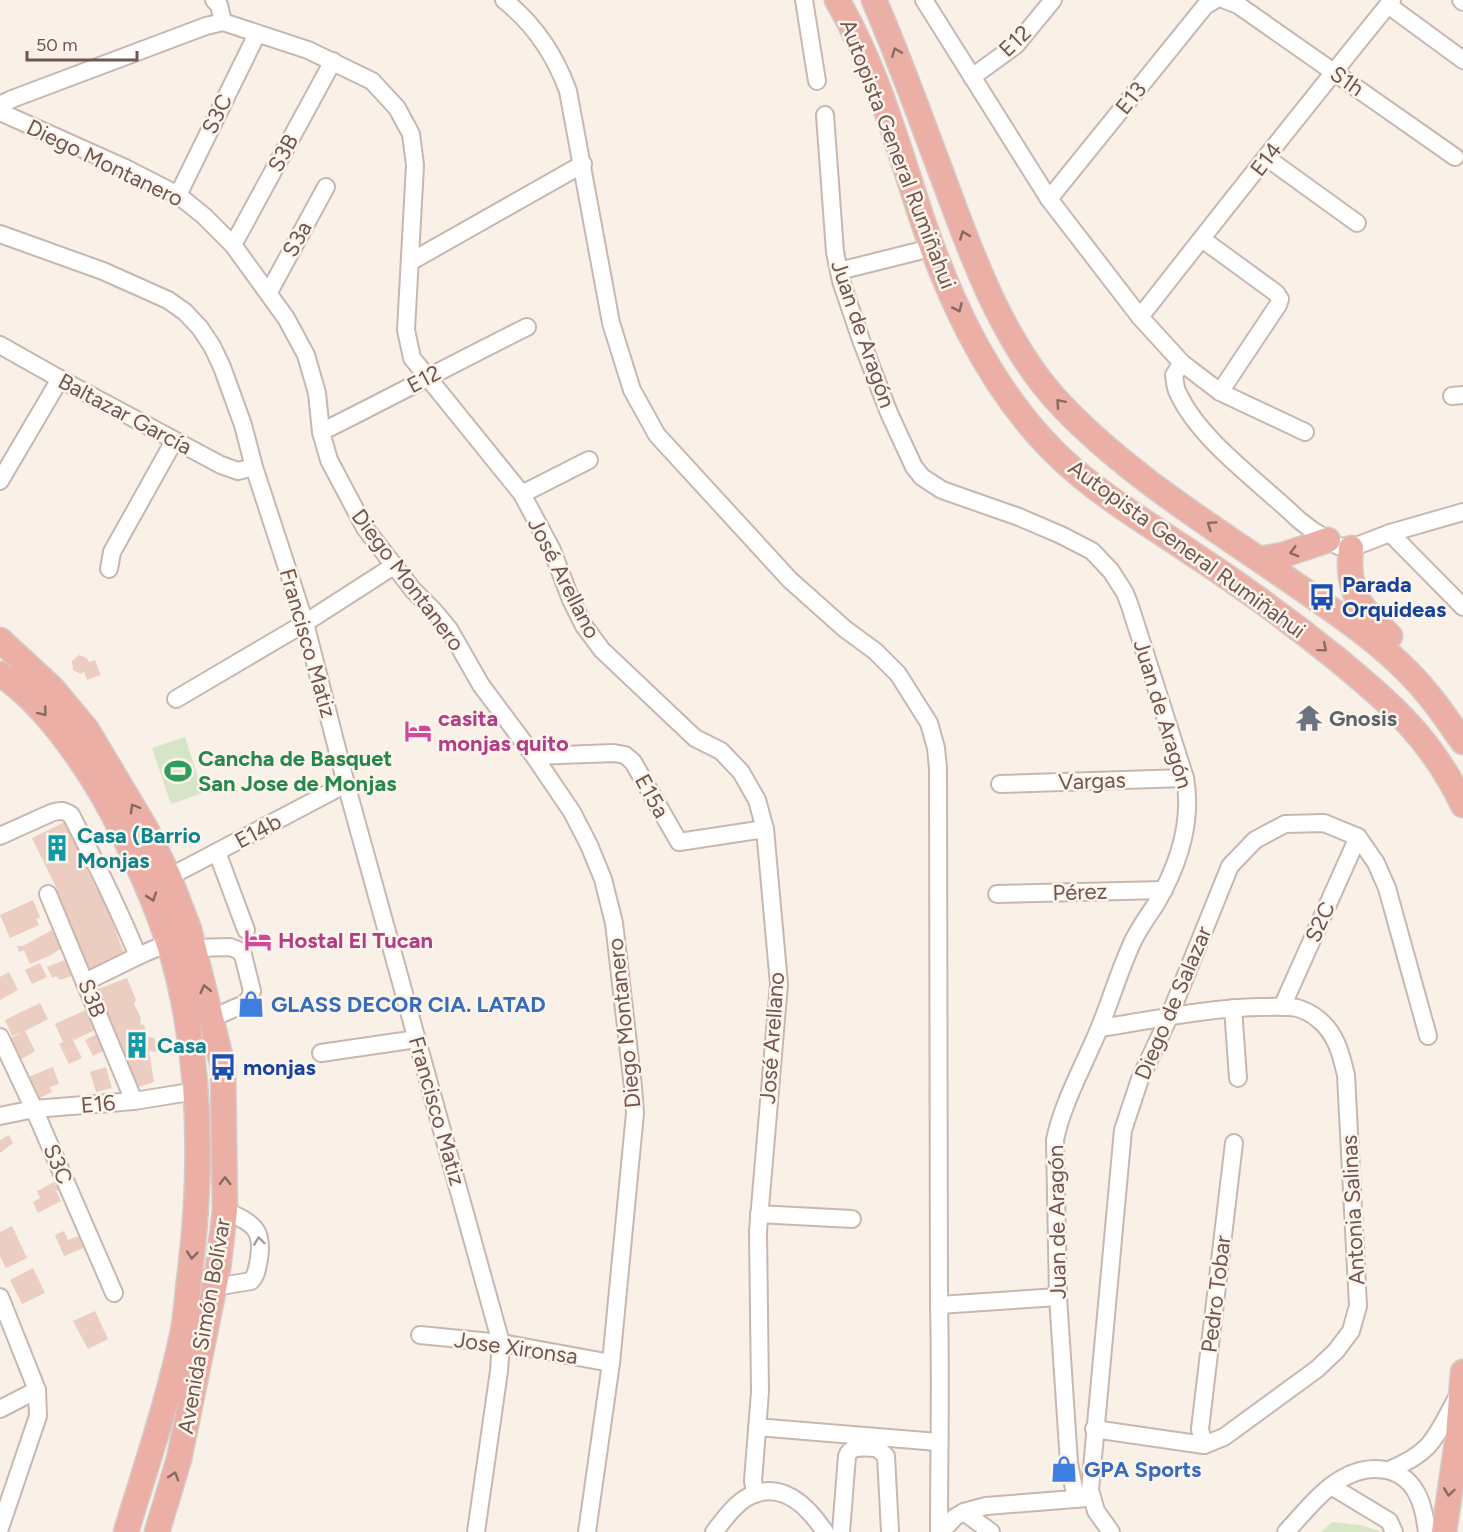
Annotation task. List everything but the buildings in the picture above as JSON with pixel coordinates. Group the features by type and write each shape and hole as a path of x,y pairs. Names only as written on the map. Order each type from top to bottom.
{"highway":[{"name":"Autopista General Rumiñahui","path":"837,0 870,68 945,279 969,332 1008,397 1040,437 1070,468 1302,631 1400,712 1437,758 1463,805"},
{"name":"Autopista General Rumiñahui","path":"874,0 898,54 977,266 1002,320 1028,363 1062,406 1096,438 1153,485 1371,638 1435,703 1463,742"},
{"path":"1259,558 1283,555 1328,540"},
{"path":"1351,548 1349,570 1359,603 1368,615 1426,669 1445,694 1463,736"},
{"name":"Avenida Simón Bolívar","path":"0,640 52,688 87,730 146,829 170,877 194,948 223,1067 225,1210 215,1287 179,1459 156,1532"},
{"name":"Avenida Simón Bolívar","path":"0,674 33,699 82,762 112,810 148,886 168,943 183,997 196,1091 198,1199 183,1331 126,1532"},
{"path":"1444,1532 1458,1436 1462,1382"}],"street":[{"path":"0,110 4,103 12,99 206,26 224,22 219,5 214,0"},
{"path":"504,0 536,31 561,72 568,91 611,323 632,390 646,417 657,435 790,580 875,651 898,674 928,723 936,748 938,768 940,1532"},
{"path":"804,0 817,81"},
{"path":"924,0 1050,199 1140,317 1182,363 1220,392 1305,432"},
{"name":"E12","path":"972,77 1016,45 1053,0"},
{"name":"E13","path":"1050,199 1205,6 1215,0"},
{"name":"S1h","path":"1235,2 1455,157"},
{"path":"1390,2 1463,60"},
{"name":"E14","path":"1140,317 1390,2"},
{"name":"José Arellano","path":"224,22 308,50 333,61 372,81 397,108 411,134 415,165 406,330 412,358 522,494 552,550 571,600 584,626 602,650 695,738 721,751 741,772 757,800 765,829 779,984 759,1214 760,1392 753,1481 755,1494"},
{"name":"S3C","path":"178,195 257,34"},
{"name":"S3B","path":"233,245 333,61"},
{"name":"Diego Montanero","path":"0,110 178,195 204,216 233,245 269,292 306,355 317,393 321,432 329,460 360,519 380,549 413,590 449,629 492,700 572,812 589,845 606,890 615,935 635,1113 611,1363 587,1532"},
{"name":"Juan de Aragón","path":"825,115 835,252 839,271 861,340 909,458 922,477 942,490 1019,517 1082,545 1102,560 1118,581 1130,606 1185,778 1188,809 1186,826 1164,890 1133,941 1100,1028 1061,1118 1055,1140 1058,1298 1069,1463 1083,1498"},
{"path":"1267,158 1357,223"},
{"path":"410,262 583,164"},
{"name":"S3a","path":"269,292 326,187"},
{"name":"Francisco Matiz","path":"0,234 145,288 176,304 200,328 222,367 243,425 254,467 305,623 346,784 501,1343 476,1532"},
{"path":"1202,239 1276,293 1280,299 1220,392"},
{"path":"839,271 920,251"},
{"name":"E12","path":"321,432 527,327"},
{"name":"Baltazar García","path":"0,345 221,465 238,471 254,467"},
{"path":"1182,363 1174,375 1176,391 1197,423 1299,520 1338,546 1351,548 1390,533 1463,512"},
{"path":"1,475 60,379"},
{"path":"109,569 112,552 174,441"},
{"path":"522,494 589,460"},
{"path":"1390,533 1463,607"},
{"path":"176,699 305,623 395,565"},
{"name":"E15a","path":"534,756 614,753 625,756 633,762 679,842 765,829"},
{"name":"Vargas","path":"1000,784 1185,778"},
{"name":"E14b","path":"170,877 346,784"},
{"path":"0,836 59,810 71,815 116,904 138,956"},
{"name":"Diego de Salazar","path":"1083,1498 1090,1490 1123,1130 1140,1079 1169,1017 1230,866 1255,840 1285,824 1324,823 1358,837"},
{"path":"1358,837 1376,863 1387,888 1428,1036"},
{"name":"S2C","path":"1282,1007 1358,837"},
{"path":"217,852 246,930"},
{"name":"Pérez","path":"997,894 1164,890"},
{"name":"S3B","path":"48,894 134,1101"},
{"path":"85,982 168,943"},
{"path":"194,948 230,947 243,955 252,991 250,999 212,1018"},
{"path":"1233,1008 1238,1078"},
{"name":"Antonia Salinas","path":"1100,1028 1233,1008 1299,1008 1318,1019 1335,1039 1346,1075 1358,1306 1351,1331 1336,1351 1317,1369 1224,1437 1203,1445"},
{"name":"S3C","path":"0,1037 114,1293"},
{"path":"321,1053 417,1040"},
{"name":"E16","path":"0,1116 34,1109 134,1101 196,1091"},
{"name":"Pedro Tobar","path":"1203,1445 1200,1429 1234,1143"},
{"path":"215,1287 254,1279 261,1245 258,1230 250,1223 225,1210"},
{"path":"759,1214 852,1219"},
{"path":"0,1297 37,1390 38,1416 0,1528"},
{"path":"939,1305 1058,1298"},
{"name":"Jose Xironsa","path":"420,1335 501,1343 611,1363"},
{"path":"1286,1532 1331,1486 1343,1478 1367,1469 1389,1470 1410,1461 1425,1450 1433,1441 1462,1382"},
{"path":"0,1409 37,1390"},
{"path":"757,1427 938,1442"},
{"path":"1094,1429 1203,1445"},
{"path":"829,1532 847,1456 854,1448 877,1448 886,1456 890,1532"},
{"path":"1389,1470 1408,1482 1416,1491 1421,1502 1427,1532"},
{"path":"1331,1486 1389,1521 1394,1532"},
{"path":"714,1532 745,1499 766,1491 780,1492 795,1498 829,1532"},
{"path":"940,1532 955,1517 986,1506 1083,1498 1111,1532"},
{"path":"964,1512 991,1532"}],"green space":[{"name":"Cancha de Basquet San Jose de Monjas","path":"185,737 203,793 171,804 152,748"},
{"path":"1332,1522 1360,1525 1383,1532 1321,1532"}],"place":[{"name":"Parada Orquideas","path":"1322,597"},
{"name":"Gnosis","path":"1309,718"},
{"name":"casita monjas quito","path":"418,731"},
{"name":"Cancha de Basquet San Jose de Monjas","path":"178,771"},
{"name":"Casa (Barrio Monjas","path":"57,848"},
{"name":"Hostal El Tucan","path":"258,940"},
{"name":"GLASS DECOR CIA. LATAD","path":"251,1004"},
{"name":"Casa","path":"137,1045"},
{"name":"monjas","path":"223,1067"},
{"name":"GPA Sports","path":"1064,1469"}]}
